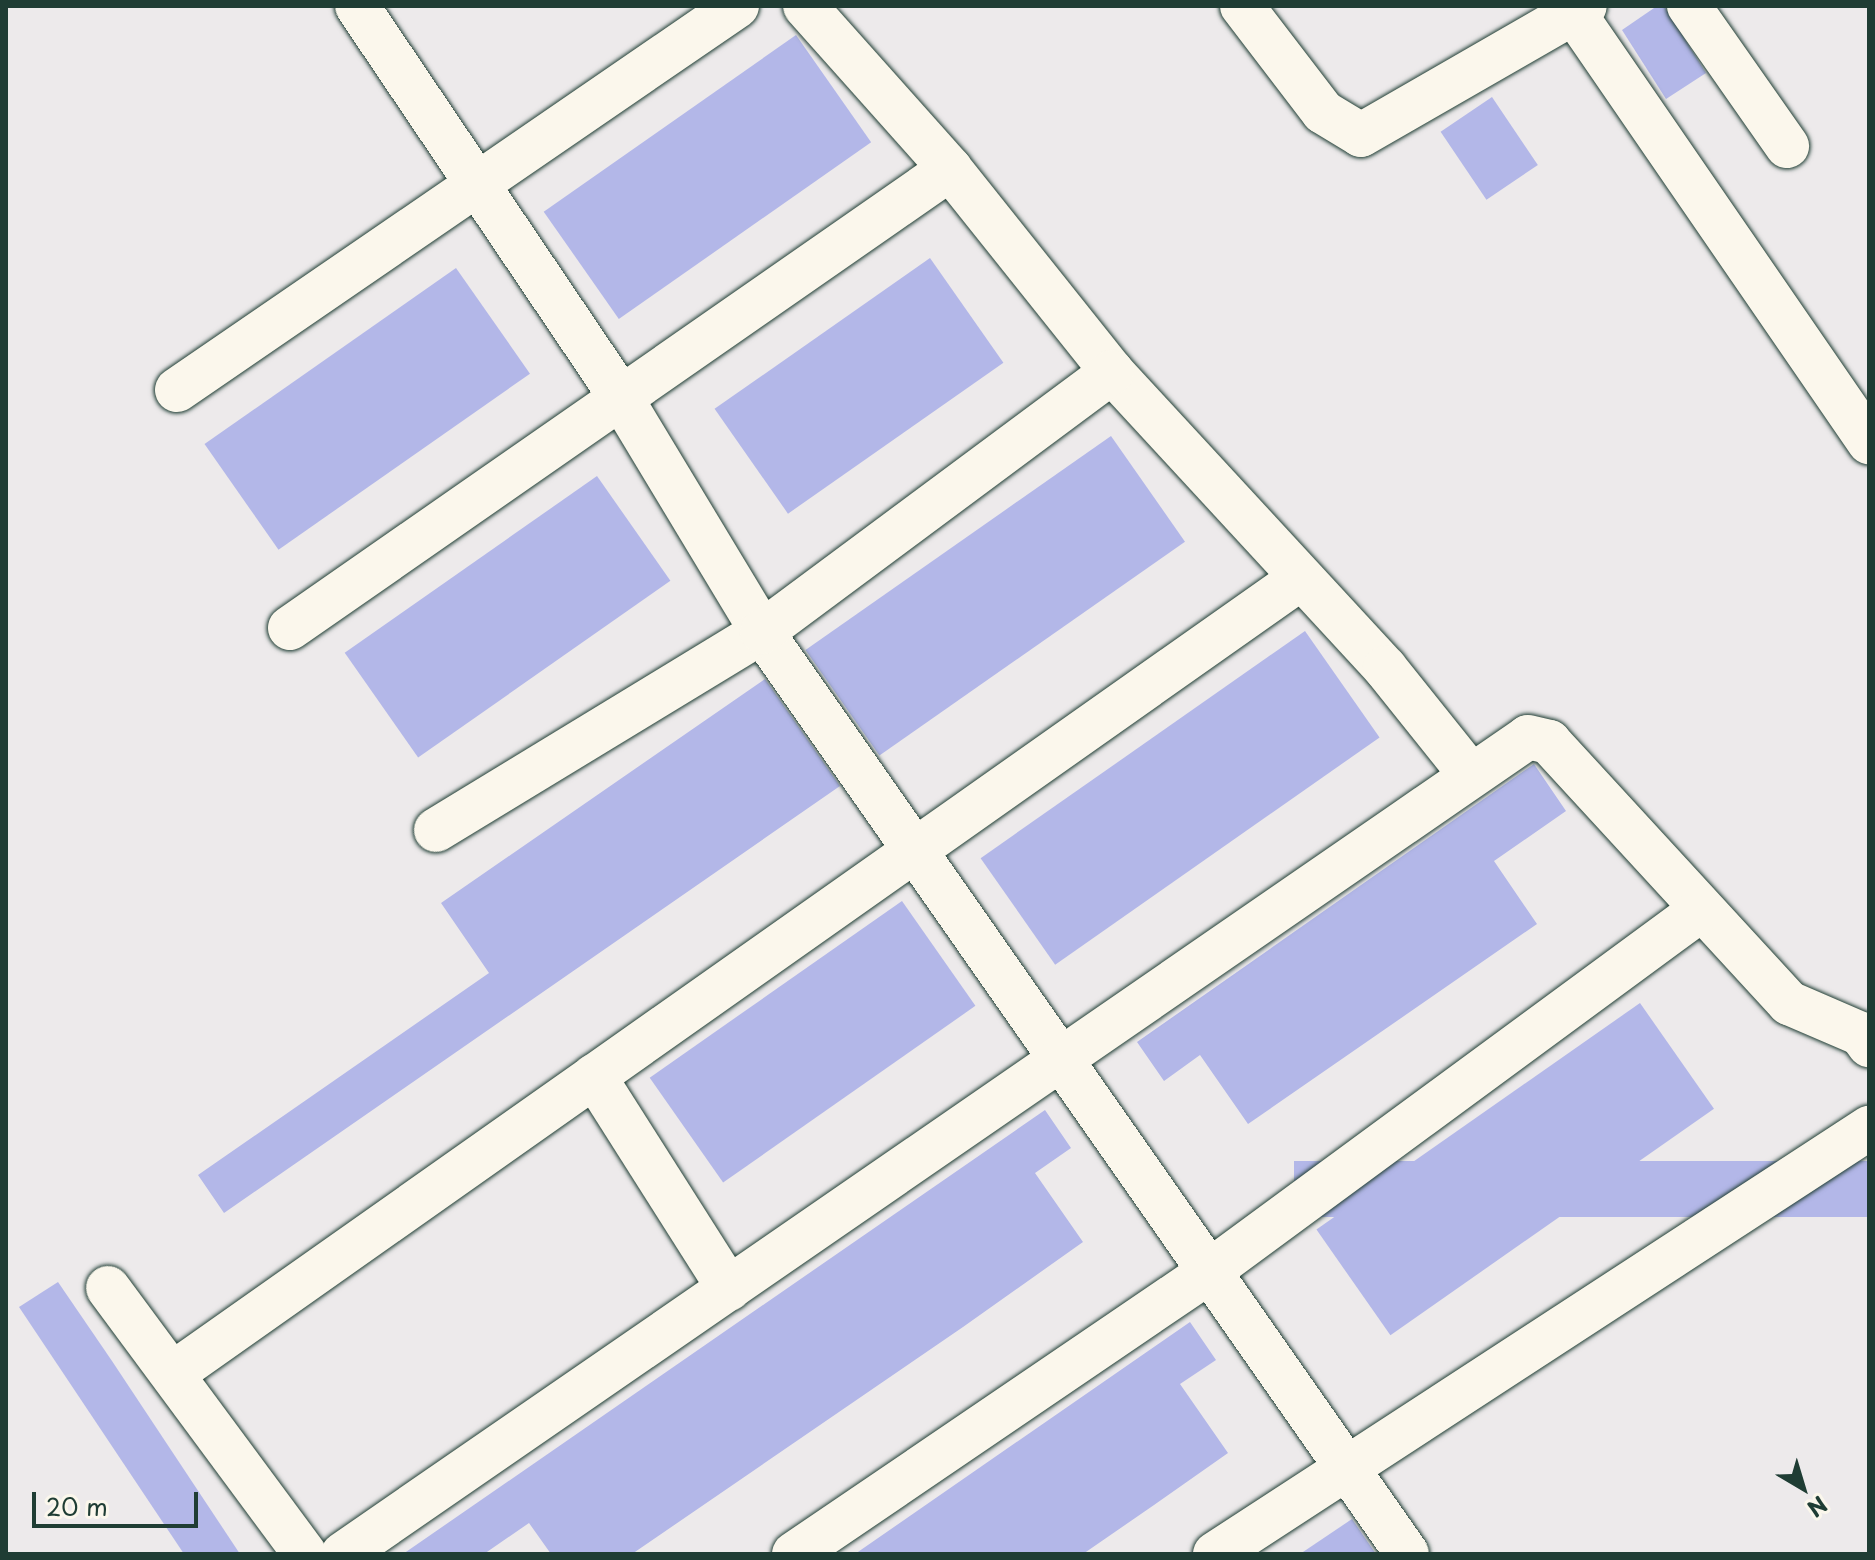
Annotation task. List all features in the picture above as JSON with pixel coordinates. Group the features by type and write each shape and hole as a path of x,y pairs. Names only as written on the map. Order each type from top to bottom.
{"street":[{"path":"357,6 621,398 762,632 1207,1273 1348,1462 1407,1554"},
{"path":"177,390 476,182 737,6"},
{"path":"805,6 950,169 1112,372 1298,580 1385,668 1469,773"},
{"path":"1242,6 1323,112 1361,135 1580,10 1869,442"},
{"path":"1689,6 1787,146"},
{"path":"290,628 950,169"},
{"path":"436,830 762,632 1112,372"},
{"path":"175,1372 913,846 1298,580"},
{"path":"343,1554 1469,773 1528,737 1543,737 1789,1003 1866,1036"},
{"path":"794,1554 1207,1273 1702,909"},
{"path":"594,1076 729,1289"},
{"path":"1215,1554 1348,1462 1869,1128"},
{"path":"108,1288 175,1372 305,1554"}],"building":[{"path":"1657,6 1664,6 1706,73 1666,99 1622,30"},
{"path":"796,35 871,142 619,319 544,212"},
{"path":"1492,97 1538,165 1486,200 1441,132"},
{"path":"930,258 1003,363 788,514 715,409"},
{"path":"456,268 530,374 279,550 205,444"},
{"path":"1111,436 1185,542 879,756 805,650"},
{"path":"597,476 670,581 418,758 345,653"},
{"path":"1305,631 1380,737 1055,965 981,858"},
{"path":"765,679 840,786 224,1213 198,1175 489,973 441,903"},
{"path":"1534,764 1566,811 1494,861 1537,924 1248,1124 1200,1055 1164,1081 1137,1042"},
{"path":"902,901 975,1006 723,1183 650,1078"},
{"path":"1640,1003 1714,1109 1390,1335 1316,1230"},
{"path":"1045,1110 1071,1148 1035,1173 1083,1242 963,1327 632,1554 551,1554 529,1523 484,1554 403,1554"},
{"path":"1294,1161 1869,1161 1869,1217 1294,1217"},
{"path":"58,1282 240,1554 184,1554 19,1307"},
{"path":"1190,1322 1216,1360 1180,1384 1228,1453 1154,1505 1083,1554 855,1554"},
{"path":"1352,1519 1376,1554 1300,1554"}]}
